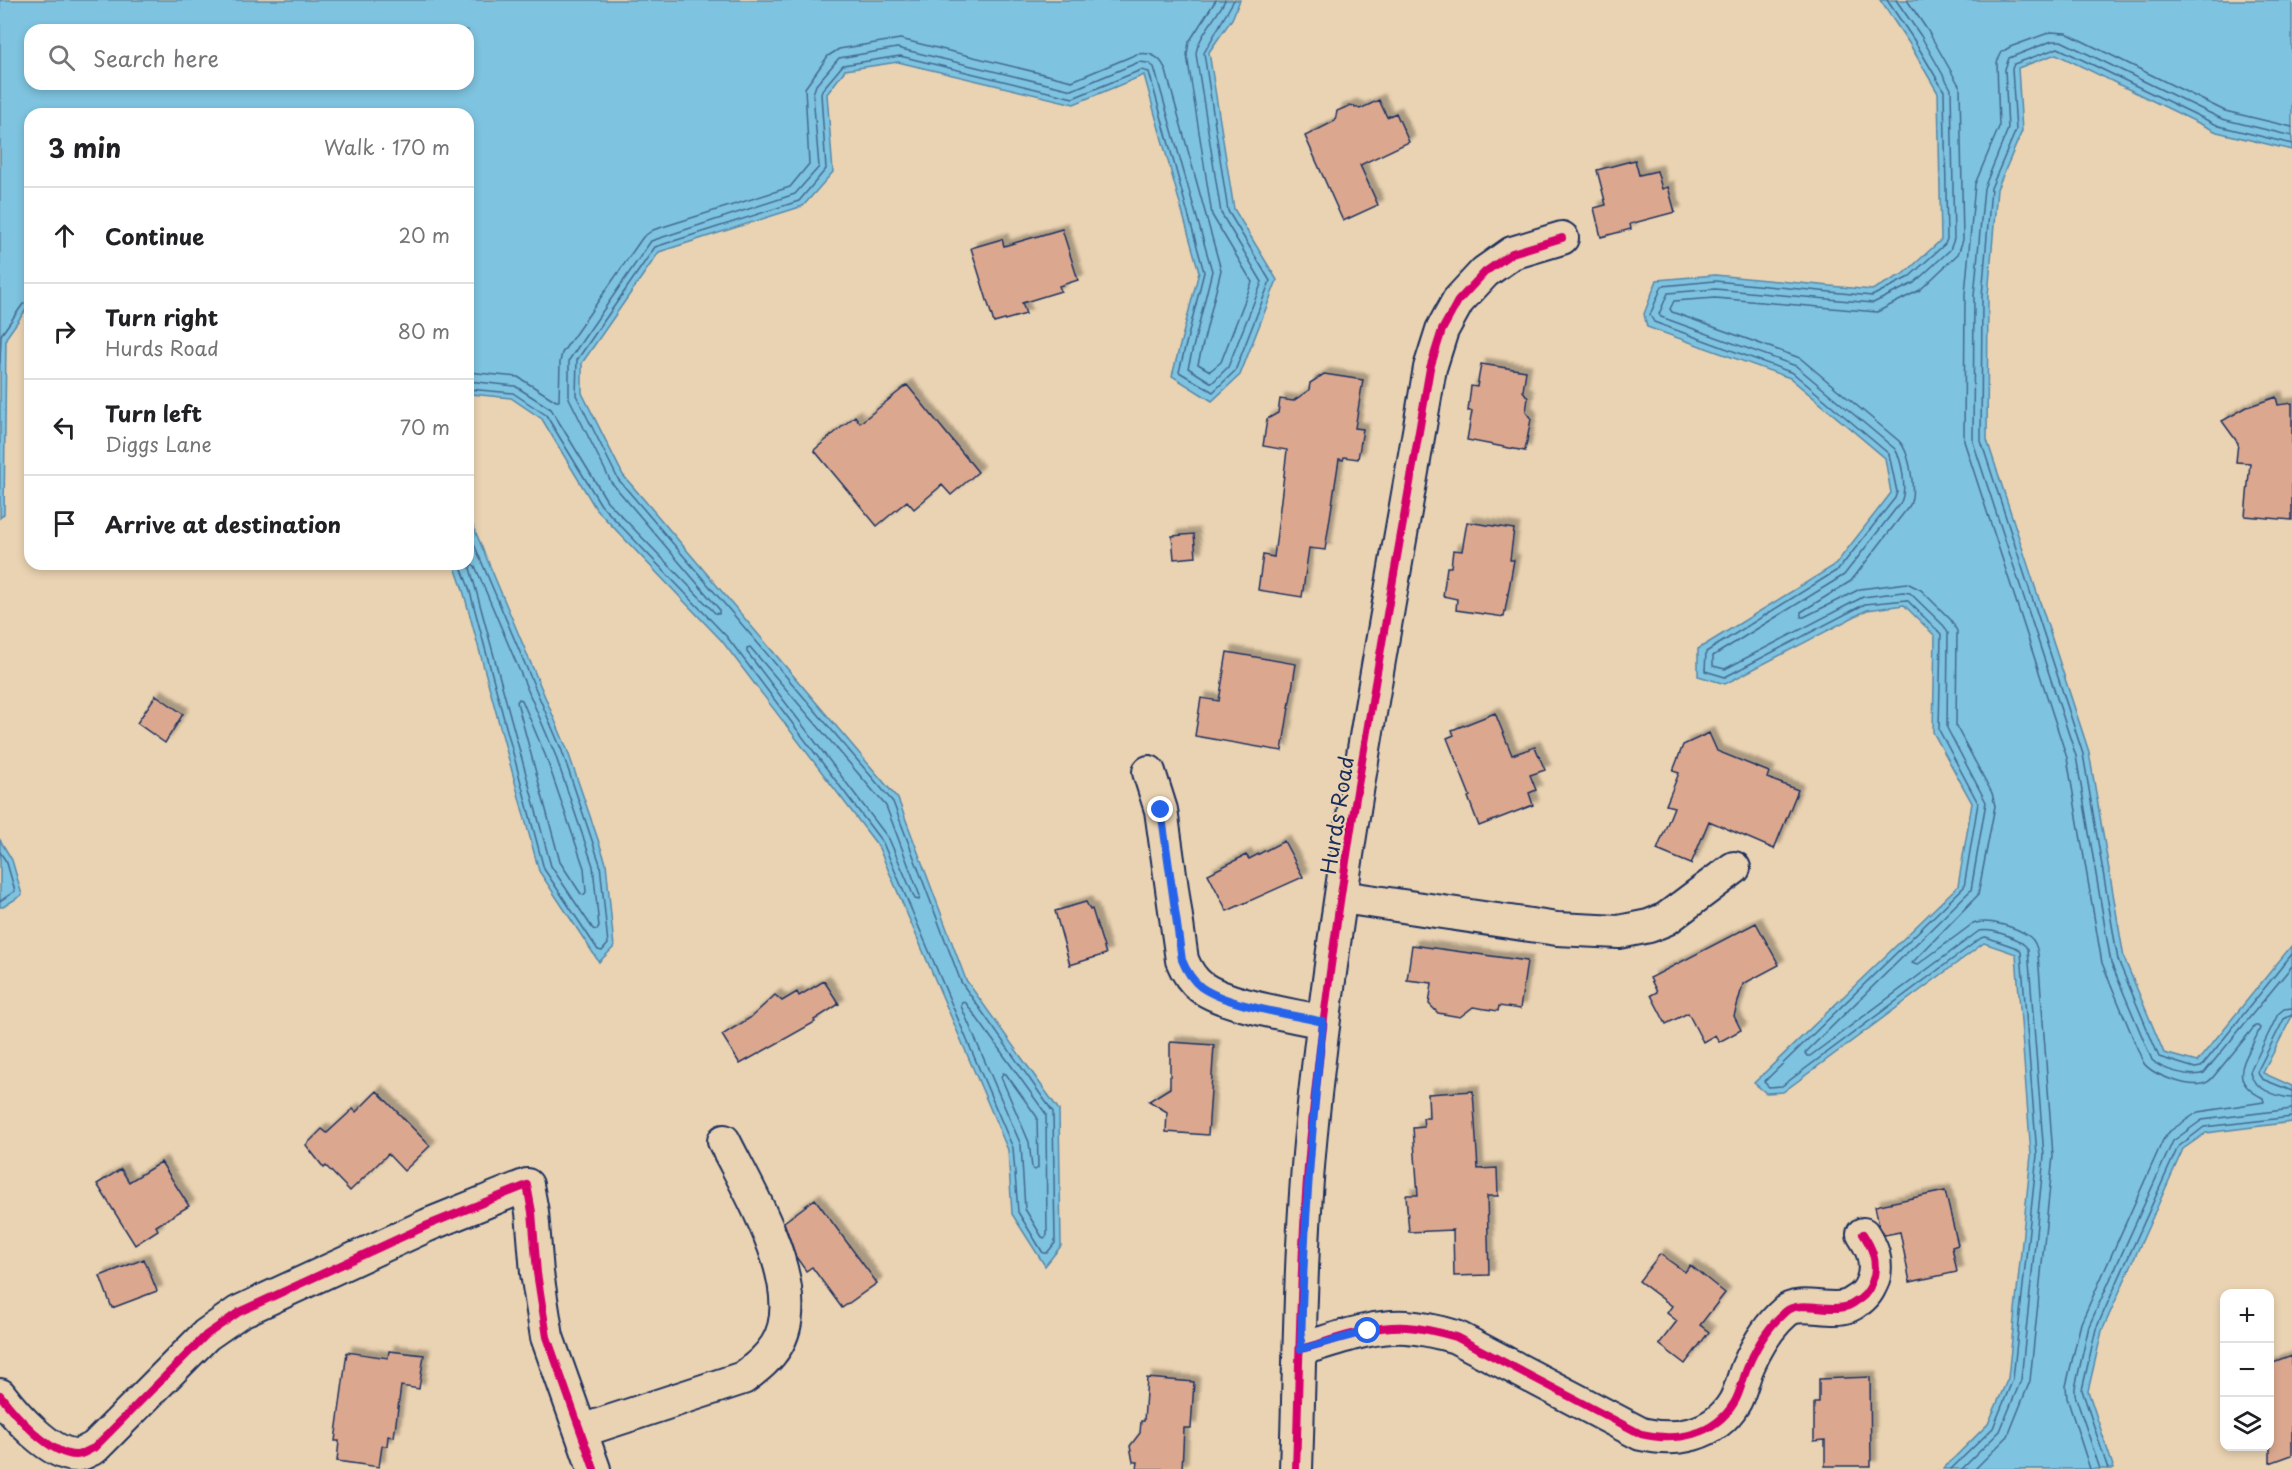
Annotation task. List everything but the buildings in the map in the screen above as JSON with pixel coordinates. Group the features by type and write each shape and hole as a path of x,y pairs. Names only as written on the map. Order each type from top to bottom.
{"street":[{"name":"Hurds Road","path":"1296,1469 1302,1262 1310,1138 1323,1022 1368,728 1430,368 1442,330 1458,301 1485,272 1512,253 1562,238"},
{"path":"1149,772 1161,810 1180,949 1187,971 1199,986 1215,996 1323,1022"},
{"path":"1342,897 1557,929 1619,932 1666,920 1734,868"},
{"path":"580,1431 743,1378 763,1364 777,1345 784,1327 786,1294 780,1262 771,1238 724,1141"},
{"path":"0,1395 38,1436 61,1452 78,1455 94,1448 206,1335 239,1311 428,1225 527,1185 547,1337 594,1469"},
{"path":"1301,1349 1368,1331 1403,1326 1433,1330 1456,1337 1641,1434 1659,1438 1682,1438 1715,1423 1734,1403 1748,1364 1767,1332 1787,1310 1798,1306 1822,1309 1848,1306 1863,1296 1873,1282 1876,1265 1873,1248 1863,1234"}],"water":[{"path":"0,0 1240,0 1232,19 1209,52 1234,209 1277,280 1240,375 1212,401 1172,376 1199,272 1144,75 1074,104 898,62 845,70 827,94 833,172 803,206 659,252 582,363 582,393 623,475 898,799 966,980 1059,1110 1061,1246 1045,1266 1012,1214 1008,1150 878,846 722,641 596,509 542,419 511,398 474,394 474,108 24,108 24,312 6,338 4,514 0,518"},
{"path":"1880,0 2292,0 2292,150 2217,132 2056,54 2018,68 2022,131 1997,189 1988,296 1987,440 2089,752 2124,958 2164,1053 2197,1062 2292,945 2292,1016 2263,1073 2292,1086 2292,1122 2206,1133 2183,1149 2102,1331 2088,1391 2114,1469 1943,1469 1988,1424 2008,1378 2031,1155 2016,954 1984,943 1783,1092 1766,1093 1754,1083 1958,886 1972,803 1933,732 1935,636 1904,605 1867,610 1725,684 1698,676 1698,649 1835,565 1891,493 1885,458 1790,378 1647,327 1644,314 1657,280 1715,275 1872,290 1905,273 1941,240 1938,93 1909,43"},
{"path":"474,528 567,749 606,863 614,947 599,962 539,871 456,570 474,570"},
{"path":"0,840 12,860 22,895 3,907 0,907"}],"cycle path":[{"path":"1296,1469 1305,1209 1323,1028 1349,839 1430,368 1442,330 1458,301 1485,272 1512,253 1562,238"},
{"path":"0,1395 24,1423 44,1441 66,1453 76,1455 83,1453 94,1448 206,1335 239,1312 428,1225 527,1185 547,1337 594,1469"},
{"path":"1301,1349 1379,1328 1406,1327 1431,1330 1456,1337 1641,1434 1667,1437 1693,1434 1716,1423 1726,1414 1736,1399 1752,1357 1760,1343 1785,1312 1791,1308 1806,1306 1841,1308 1851,1305 1865,1294 1873,1279 1875,1264 1871,1249 1863,1234"}],"route":[{"path":"1161,810 1182,960 1187,971 1199,986 1215,996 1323,1022 1311,1127 1302,1262 1301,1349 1368,1331"}]}
